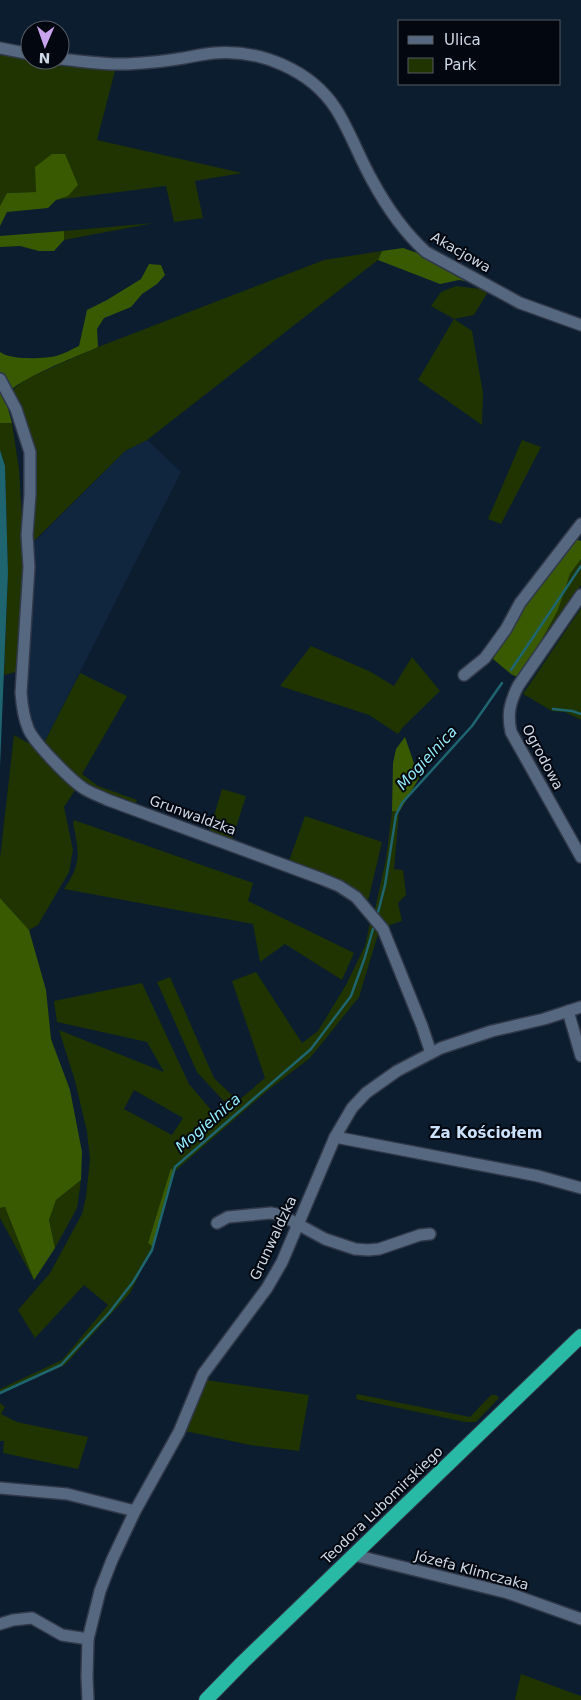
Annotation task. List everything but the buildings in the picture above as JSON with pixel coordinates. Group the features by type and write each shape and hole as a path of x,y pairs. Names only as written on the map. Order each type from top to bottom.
{"highway":[{"name":"Teodora Lubomirskiego","path":"206,1700 581,1336"}],"street":[{"path":"0,48 20,52"},
{"name":"Akacjowa","path":"70,60 126,64 157,62 214,53 236,53 259,57 299,73 315,84 336,108 372,180 414,241 426,252 520,303 581,325"},
{"name":"Grunwaldzka","path":"0,379 16,409 30,452 30,495 26,535 29,567 22,693 23,712 28,730 50,758 83,788 108,800 322,879 356,896 383,929 432,1053"},
{"path":"464,675 485,658 506,629 520,603 581,524"},
{"name":"Ogrodowa","path":"581,595 518,686 509,711 511,732 581,857"},
{"name":"Grunwaldzka","path":"88,1700 88,1639 100,1591 112,1560 135,1511 179,1432 203,1374 267,1288 282,1262 335,1137 352,1108 366,1093 397,1071 432,1053 492,1031 544,1019 581,1007"},
{"path":"568,1011 581,1056"},
{"path":"335,1137 538,1176 581,1188"},
{"path":"217,1223 228,1217 271,1213 281,1215 325,1239 355,1249 368,1250 379,1249 420,1235 430,1234"},
{"path":"0,1488 67,1494 135,1511"},
{"name":"Józefa Klimczaka","path":"354,1555 508,1593 581,1619"},
{"path":"0,1624 13,1620 32,1618 62,1635 88,1639"}],"shaded area":[{"path":"147,440 181,472 43,745 34,734 25,700 31,545 125,451"},
{"path":"0,450 5,466 8,573 0,767"}],"green space":[{"path":"0,55 20,58 20,70 70,70 70,65 115,71 97,140 242,173 195,181 203,218 174,222 166,186 56,200 68,196 36,192 7,193 0,206"},
{"path":"52,154 65,154 78,185 68,196 56,200 48,208 7,212 0,226 0,206 7,193 36,192 35,167"},
{"path":"154,223 64,240 64,231"},
{"path":"64,231 64,240 54,251 39,251 20,246 0,247 0,236"},
{"path":"403,248 426,256 470,282 459,280 440,284 378,260 382,251"},
{"path":"382,251 378,260 147,440 125,451 31,544 35,470 10,392 26,379 98,347 324,260"},
{"path":"149,264 161,265 165,275 157,284 142,294 131,307 104,318 97,329 98,347 36,374 14,387 9,393 7,400 12,423 0,423 0,352 19,358 43,358 59,355 79,346 87,310 141,279"},
{"path":"456,286 489,290 474,315 454,319 431,306 441,292"},
{"path":"454,319 472,331 483,393 482,425 418,380"},
{"path":"0,423 12,423 19,469 25,567 20,671 4,675 8,573 5,466 0,450"},
{"path":"522,440 541,447 501,524 488,519"},
{"path":"574,538 581,541 581,559 570,574 558,610 519,678 493,659 513,620"},
{"path":"581,559 581,585 534,654 558,610 570,574"},
{"path":"581,608 581,720 565,712 552,711 523,694"},
{"path":"311,646 369,671 394,686 412,657 440,691 398,734 369,715 280,686"},
{"path":"80,673 127,696 82,774 98,786 137,800 135,805 87,786 43,745"},
{"path":"14,735 32,745 75,790 64,807 73,850 69,872 38,925 29,930 0,898 0,858"},
{"path":"405,737 419,778 399,812 392,811 393,763 396,749"},
{"path":"222,789 246,796 232,840 209,833"},
{"path":"392,811 399,812 394,869 403,870 406,895 398,903 402,921 384,927 375,909 386,859"},
{"path":"305,816 382,842 368,901 353,888 289,861"},
{"path":"74,820 253,883 248,901 354,953 342,980 285,944 260,962 253,924 64,889 74,872 78,858"},
{"path":"0,898 29,930 46,990 51,1039 70,1090 82,1152 81,1180 56,1200 49,1220 55,1248 34,1280 5,1207 0,1208"},
{"path":"370,923 379,931 359,997 310,1058 267,1091 174,1172 171,1169 148,1243 153,1247 130,1293 65,1365 0,1393 0,1389 62,1360 108,1305 84,1285 35,1338 18,1310 50,1273 82,1214 86,1197 90,1159 87,1132 75,1081 59,1030 164,1072 147,1042 57,1022 54,1001 142,983 189,1084 217,1117 230,1108 197,1072 157,982 170,977 214,1078 238,1101 265,1078 232,981 256,972 302,1043 318,1031 346,985 365,946","holes":["134,1090 183,1118 172,1135 124,1109"]},
{"path":"171,1168 174,1172 153,1247 148,1243"},
{"path":"81,1180 77,1208 55,1248 49,1220 56,1200"},
{"path":"5,1207 34,1280 0,1218 0,1208"},
{"path":"206,1380 309,1395 299,1451 250,1445 185,1431"},
{"path":"357,1394 470,1417 491,1395 496,1395 499,1398 476,1422 465,1422 356,1399"},
{"path":"0,1403 5,1407 1,1414 17,1422 88,1437 78,1469 3,1453 4,1441 0,1441"},
{"path":"521,1674 581,1696 581,1700 515,1700"}],"waterway":[{"name":"Mogielnica","path":"511,670 581,566"},
{"name":"Mogielnica","path":"377,916 385,885 396,815 402,803 472,726 502,683"},
{"path":"553,709 581,714"},
{"name":"Mogielnica","path":"0,1393 61,1365 109,1313 133,1282 152,1250 175,1167 311,1049 351,996 373,929"}],"district":[{"name":"Za Kościołem","path":"486,1133"}]}
